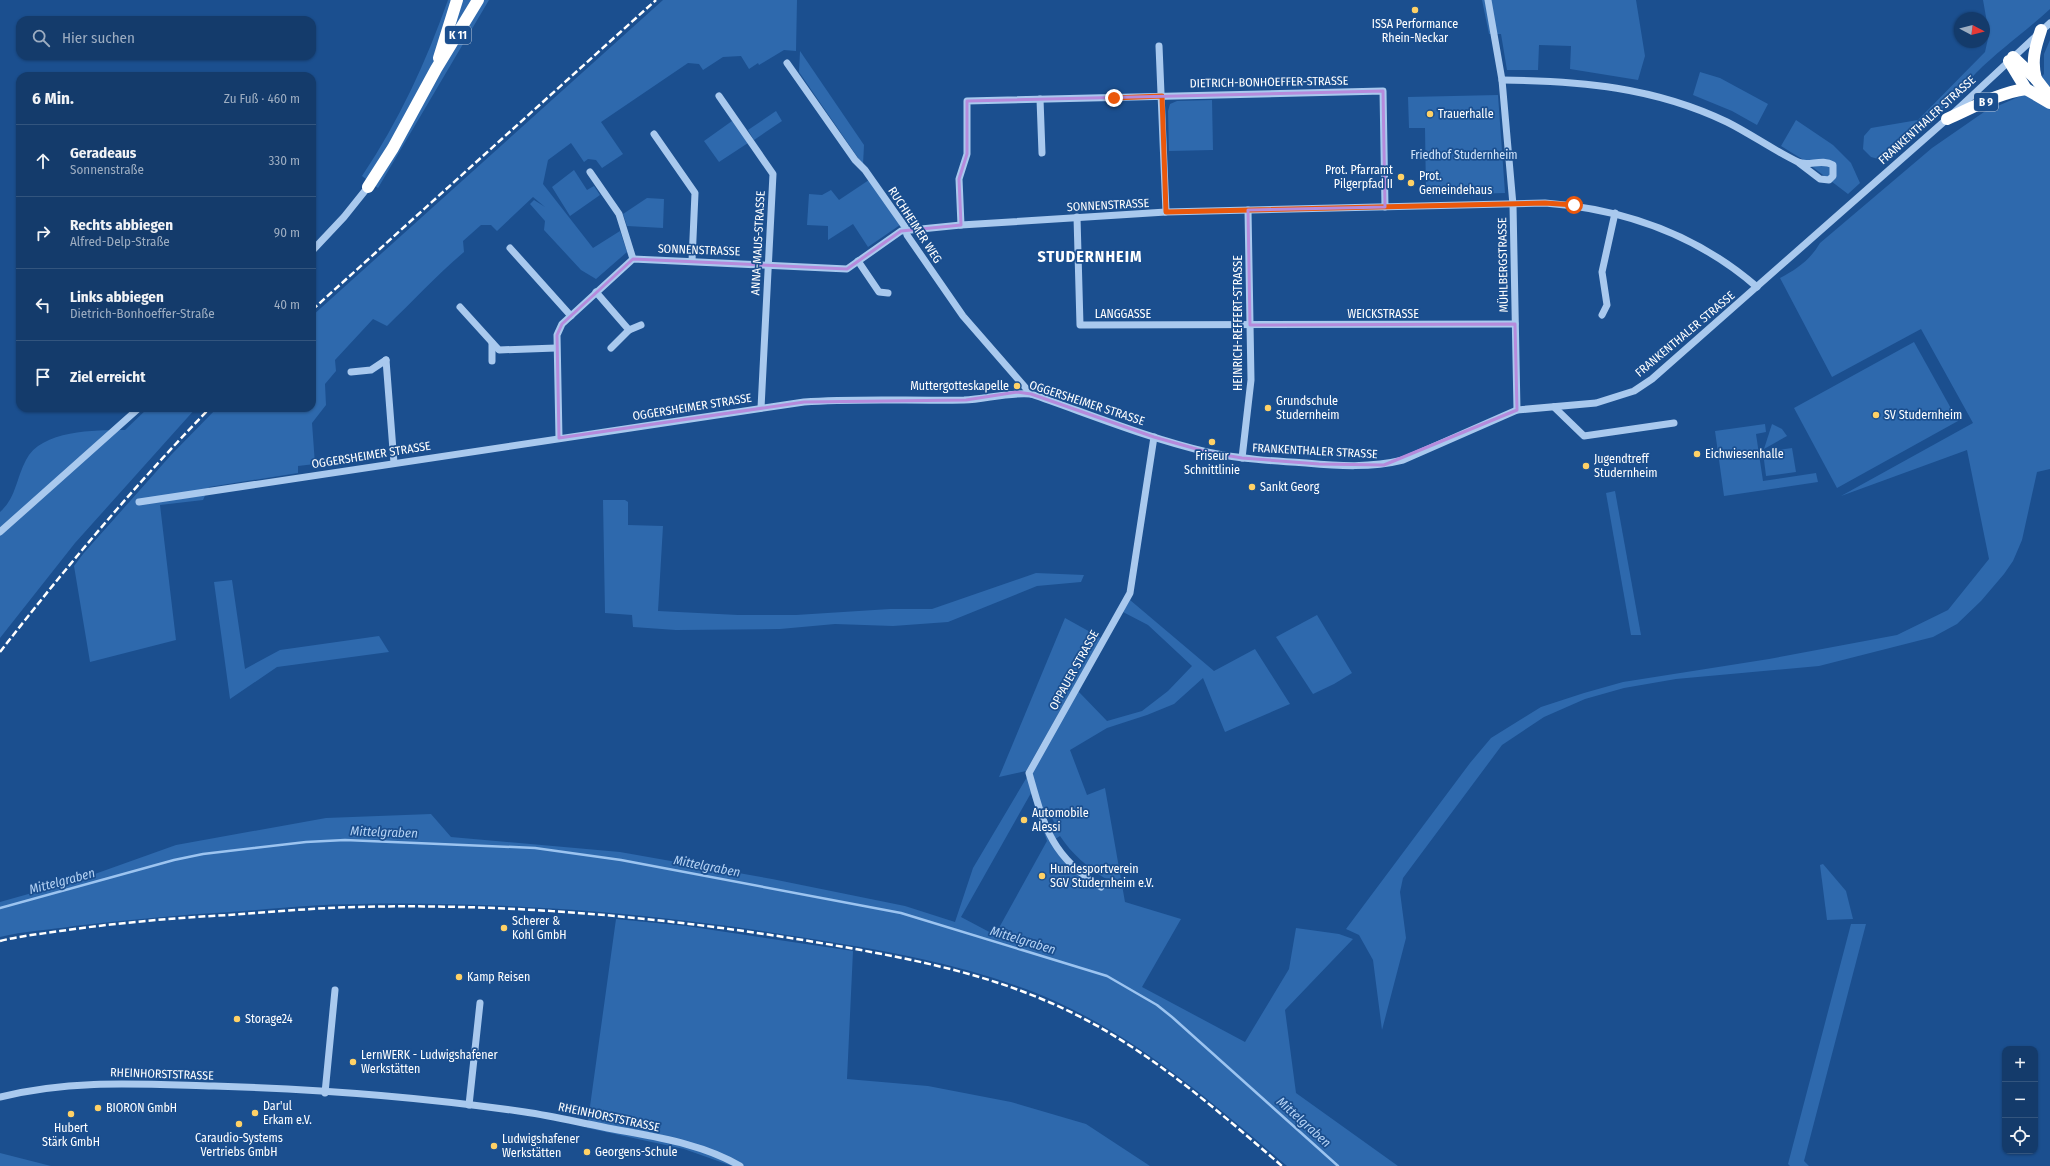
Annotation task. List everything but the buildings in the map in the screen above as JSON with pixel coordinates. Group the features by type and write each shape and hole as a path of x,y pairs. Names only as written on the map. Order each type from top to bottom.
{"highway":[{"name":"K 11","path":"436,69 457,0"},
{"name":"K 11","path":"436,69 478,0"},
{"path":"2036,79 2033,68 2033,57 2045,27"},
{"path":"2011,59 2036,79 2050,97"},
{"path":"2011,59 2026,89 2050,103"},
{"path":"368,186 415,109 436,69"},
{"name":"B 9","path":"1947,119 1995,97 2014,90 2026,89"}],"street":[{"name":"MÜHLBERGSTRASSE","path":"1488,0 1502,80 1513,205 1517,410"},
{"name":"FRANKENTHALER STRASSE","path":"1242,458 1350,466 1384,465 1403,460 1517,410 1596,403 1634,391 1652,379 1947,119 2045,27"},
{"path":"1160,46 1166,212"},
{"name":"RUCHHEIMER WEG","path":"788,63 855,160 865,170 901,221 906,231 963,316 1031,394"},
{"path":"1502,80 1554,80 1596,84 1623,88 1674,102 1728,122 1799,163"},
{"name":"DIETRICH-BONHOEFFER-STRASSE","path":"961,226 960,179 967,154 967,101 1383,91 1385,207"},
{"name":"ANNA-MAUS-STRASSE","path":"719,96 773,174 761,408"},
{"path":"1040,99 1042,153"},
{"path":"654,134 696,193 692,261"},
{"path":"559,438 556,348 557,335 562,324 570,316 633,259 619,214 590,172"},
{"path":"316,247 344,217 368,186"},
{"name":"SONNENSTRASSE","path":"633,259 768,264 847,269 901,231 1077,217 1166,212 1552,204 1615,213 1658,227 1682,238 1716,257 1757,287"},
{"name":"HEINRICH-REFFERT-STRASSE","path":"1242,458 1251,380 1248,210"},
{"path":"1602,315 1607,305 1602,272 1615,213"},
{"name":"LANGGASSE","path":"1077,217 1080,325 1250,325"},
{"path":"510,248 570,316"},
{"path":"858,261 879,292 888,293"},
{"path":"596,292 629,330"},
{"path":"460,307 498,350 556,348"},
{"name":"WEICKSTRASSE","path":"1250,325 1515,324"},
{"path":"611,348 629,330 641,325"},
{"path":"492,343 492,360"},
{"path":"351,372 371,370 386,360 394,462"},
{"name":"OGGERSHEIMER STRASSE","path":"139,502 394,462 761,408 839,399 966,400 1017,392 1031,394 1154,437 1207,452 1242,458"},
{"path":"1554,407 1584,436 1674,423"},
{"path":"0,532 134,412"},
{"name":"OPPAUER STRASSE","path":"1101,887 1088,879 1064,858 1052,841 1040,812 1029,773 1130,593 1154,437"},
{"path":"325,1093 335,990"},
{"path":"469,1105 480,1003"},
{"name":"RHEINHORSTSTRASSE","path":"0,1097 38,1090 94,1083 281,1089 469,1105 541,1114 649,1136 686,1145 731,1160 740,1166"}],"highlighted area":[{"path":"1383,91 1385,207 1248,210 1250,325 1515,324 1517,410 1384,465 1319,464 1242,458 1207,452 1154,437 1031,394 1017,392 966,400 804,402 559,438 557,335 562,324 633,259 847,269 901,231 961,225 959,179 967,154 967,101"}],"green space":[{"path":"448,0 489,0 378,188 362,176 388,134 411,91"},
{"path":"663,0 797,0 796,51 784,50 759,65 758,63 749,69 741,56 723,57 703,70 699,64 688,63 601,122 623,154 602,168 596,160 588,159 584,162 571,143 548,160 543,184 593,248 620,231 627,252 596,279 581,270 544,230 545,221 530,204 534,200 545,207 533,197 497,231 491,225 481,225 463,241 464,252 387,326 373,319 335,360 336,371 325,384 326,405 312,423 315,464 298,466 298,473 209,487 203,500 160,505 176,640 90,662 74,566 171,455 213,412 316,412 316,312"},
{"path":"1482,0 1636,0 1645,56 1638,80 1570,69 1571,46 1539,45 1538,70 1507,70 1501,34 1489,34"},
{"path":"1983,0 2050,0 2050,9 2003,48 1976,73 1920,131 1882,160 1871,157 1863,149 1864,136 1871,128 1918,120 1985,52 1986,48 1990,48 1990,12 1985,12"},
{"path":"2050,40 2050,469 2037,472 2022,540 2013,561 1981,601 1957,624 1933,637 1819,666 1676,679 1624,688 1585,699 1544,717 1502,745 1403,878 1400,892 1406,938 1382,1030 1373,960 1359,935 1346,929 1470,763 1491,738 1541,707 1623,682 1769,659 1897,635 1948,610 1989,559 1967,450 1841,496 1973,423 1921,329 1832,377 1780,278 1803,264 1820,243 1932,148 1984,112 2025,94 2044,74 2044,54"},
{"path":"800,51 864,145 863,165 799,72"},
{"path":"1700,72 1720,78 1768,104 1757,125 1732,111 1693,95"},
{"name":"Friedhof Studernheim","path":"1498,95 1505,193 1426,195 1425,128 1409,128 1408,97"},
{"path":"1212,100 1213,150 1169,151 1168,111 1170,104 1177,101"},
{"path":"776,111 782,121 754,140 748,130"},
{"path":"1796,120 1833,145 1851,163 1860,183 1848,194 1802,159 1781,146"},
{"path":"732,121 748,143 719,162 704,141"},
{"path":"574,170 587,190 594,186 600,195 570,216 552,187"},
{"path":"869,180 900,225 868,247 853,224 828,240 828,226 807,225 809,194 822,195 831,190 839,200"},
{"path":"647,198 664,199 663,228 627,226 623,214"},
{"name":"SV Studernheim","path":"1914,342 1958,421 1837,488 1794,408"},
{"path":"144,412 192,412 75,543 0,638 0,512 13,494 26,460 33,450 56,437 99,430 125,430"},
{"path":"1765,424 1766,432 1756,434 1763,481 1816,473 1818,482 1724,496 1715,431"},
{"path":"1772,424 1782,429 1787,436 1764,449"},
{"path":"1792,448 1796,472 1766,476 1763,452"},
{"path":"1615,491 1641,635 1631,635 1606,493"},
{"path":"603,500 625,500 628,502 628,525 663,526 658,611 738,615 796,615 890,609 932,609 1036,573 1084,575 1081,582 1037,586 948,622 893,626 835,624 780,629 676,630 633,627 632,615 605,613"},
{"path":"232,580 245,669 280,650 379,636 389,652 277,667 230,699 214,582"},
{"path":"1130,600 1214,671 1255,649 1290,704 1225,732 1203,678 1174,704 1147,715 1107,728 1070,750 1087,795 1105,788 1125,902 1181,919 1142,987 1245,1042 1289,969 1296,928 1339,934 1353,939 1285,1010 1296,1093 1398,1166 1287,1166 1205,1097 1148,1054 1087,1017 1055,1001 998,979 939,963 879,950 819,940 647,916 532,907 416,904 326,905 171,916 74,926 0,937 0,902 78,880 176,845 326,818 431,814 451,837 620,852 772,879 905,906 955,922 973,868 1078,691 1107,721 1142,711 1168,691 1192,666 1148,625 1123,612","holes":["1031,793 1047,841 995,935 961,917","1049,811 1058,831 1049,835 1041,815","1060,836 1080,860 1106,879 1101,887 1064,858 1052,841"]},
{"path":"1317,615 1352,673 1313,694 1276,637"},
{"path":"1065,618 1101,638 1026,771 999,777"},
{"path":"1823,864 1846,891 1853,919 1827,920 1820,865"},
{"path":"616,919 686,926 853,951 847,1079 928,1086 1011,1102 1086,1124 1150,1166 732,1166 684,1149 587,1128"},
{"path":"1851,924 1866,924 1804,1161 1809,1166 1790,1166 1788,1164"},
{"path":"0,1153 51,1166 0,1166"}],"waterway":[{"name":"Mittelgraben","path":"0,908 174,860 203,854 306,842 345,840 535,848 621,860 901,913 1107,976 1157,1005 1172,1017 1338,1166"}],"railway":[{"path":"316,306 656,0"},
{"path":"0,652 102,527 206,412"},
{"path":"0,941 22,936 81,928 165,919 325,908 414,906 530,910 645,919 702,925 845,947 935,965 965,973 1023,991 1083,1018 1144,1055 1200,1097 1282,1166"}],"place":[{"name":"ISSA Performance Rhein-Neckar","path":"1415,10"},
{"name":"Trauerhalle","path":"1430,114"},
{"name":"Prot. Pfarramt Pilgerpfad II","path":"1401,177"},
{"name":"Prot. Gemeindehaus","path":"1411,183"},
{"name":"Muttergotteskapelle","path":"1017,386"},
{"name":"Grundschule Studernheim","path":"1268,408"},
{"name":"SV Studernheim","path":"1876,415"},
{"name":"Friseur Schnittlinie","path":"1212,442"},
{"name":"Eichwiesenhalle","path":"1697,454"},
{"name":"Jugendtreff Studernheim","path":"1586,466"},
{"name":"Sankt Georg","path":"1252,487"},
{"name":"Automobile Alessi","path":"1024,820"},
{"name":"Hundesportverein SGV Studernheim e.V.","path":"1042,876"},
{"name":"Scherer & Kohl GmbH","path":"504,928"},
{"name":"Kamp Reisen","path":"459,977"},
{"name":"Storage24","path":"237,1019"},
{"name":"LernWERK - Ludwigshafener Werkstätten","path":"353,1062"},
{"name":"BIORON GmbH","path":"98,1108"},
{"name":"Dar'ul Erkam e.V.","path":"255,1113"},
{"name":"Hubert Stärk GmbH","path":"71,1114"},
{"name":"Caraudio-Systems Vertriebs GmbH","path":"239,1124"},
{"name":"Ludwigshafener Werkstätten","path":"494,1146"},
{"name":"Georgens-Schule","path":"587,1152"}],"district":[{"name":"STUDERNHEIM","path":"1090,256"}],"route":[{"path":"1114,98 1162,96 1166,212 1495,206 1545,203 1574,205"}]}
